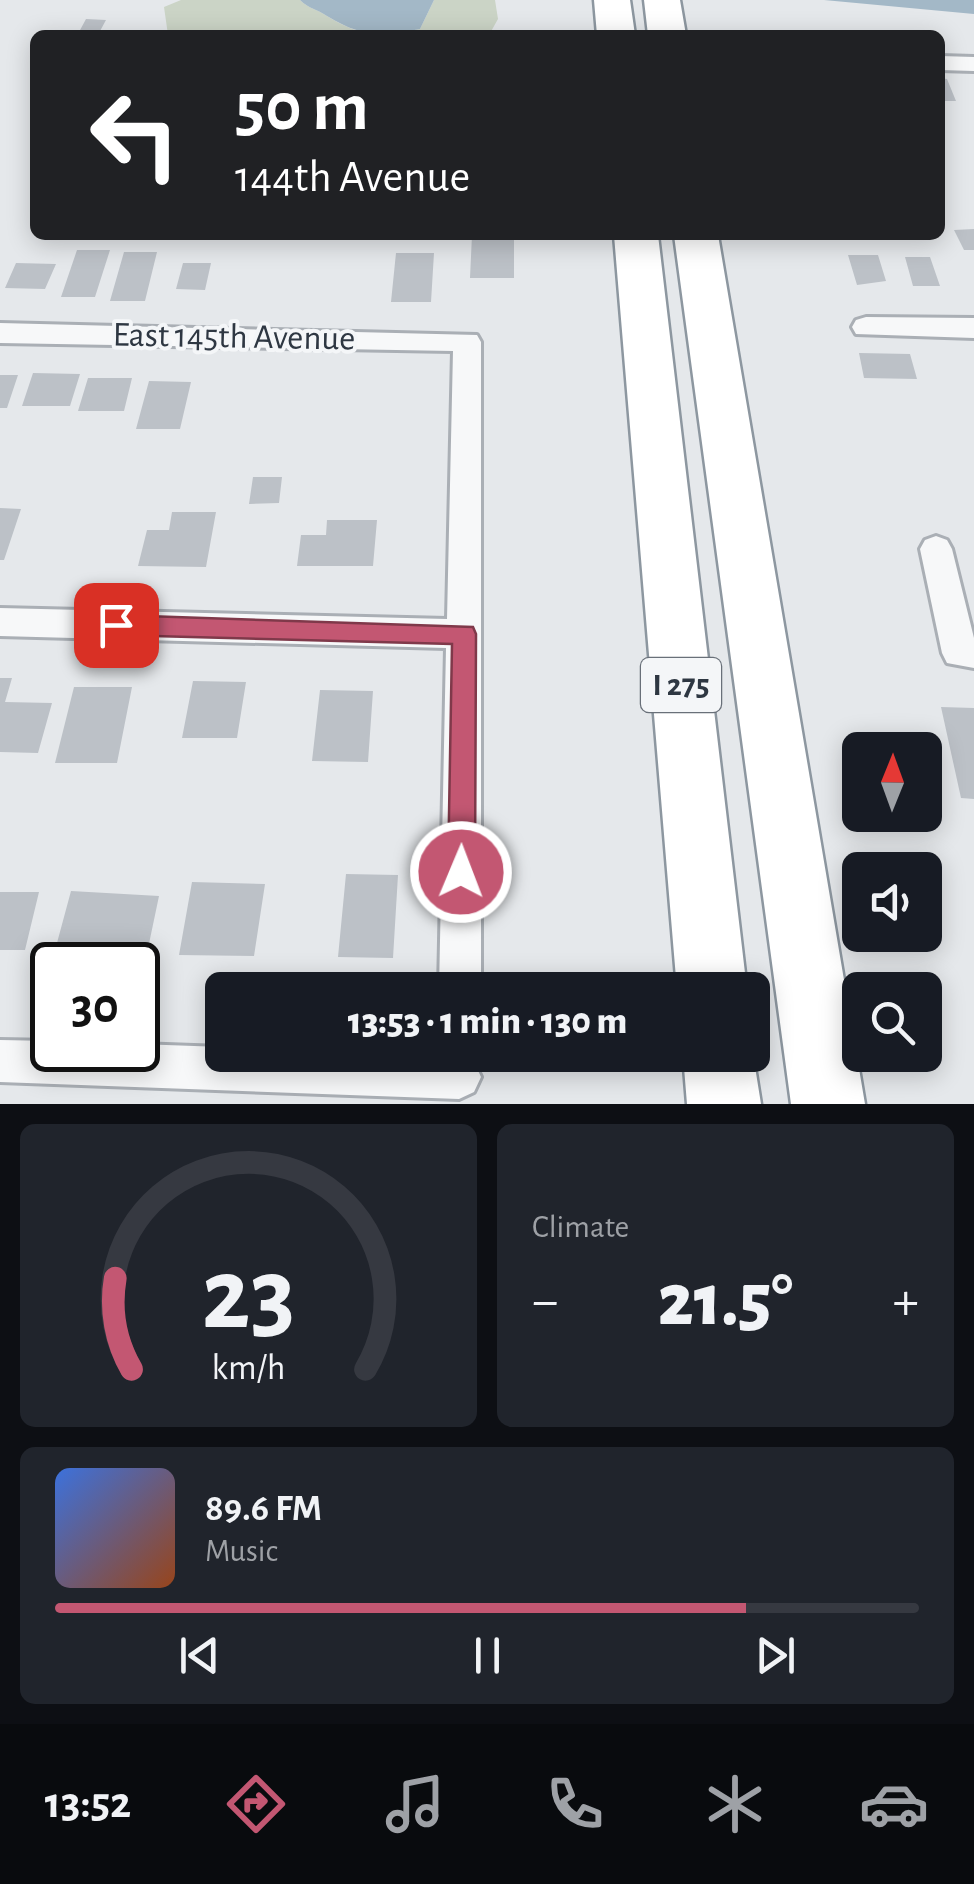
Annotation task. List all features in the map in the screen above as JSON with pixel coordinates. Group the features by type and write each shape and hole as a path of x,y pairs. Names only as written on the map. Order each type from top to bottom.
{"highway":[{"path":"612,0 615,30"},
{"path":"662,0 666,30"},
{"name":"I 275","path":"637,240 710,972"},
{"name":"I 275","path":"697,240 828,1104"},
{"path":"721,1072 724,1104"}],"street":[{"path":"945,62 974,64"},
{"path":"866,327 974,328"},
{"name":"East 145th Avenue","path":"0,333 467,342 464,634"},
{"path":"936,549 959,653 974,654"},
{"path":"0,622 464,634 460,972"},
{"path":"0,1061 458,1079"}],"green space":[{"path":"181,0 300,0 355,30 167,30 164,7"},
{"path":"434,0 495,0 498,19 492,30 411,30 420,29"}],"water":[{"path":"300,0 434,0 420,29 414,30 358,30"},
{"path":"824,0 974,0 974,14"}],"building":[{"path":"86,19 106,20 101,30 80,30"},
{"path":"945,79 947,79 956,101 945,101"},
{"path":"974,229 974,250 964,250 954,230"},
{"path":"472,240 514,240 514,278 470,278"},
{"path":"77,250 110,250 95,297 61,297"},
{"path":"124,252 157,252 145,301 110,301"},
{"path":"396,253 434,253 431,302 391,302"},
{"path":"848,255 878,255 886,281 857,285"},
{"path":"905,257 930,257 940,286 913,286"},
{"path":"16,263 56,264 45,289 5,288"},
{"path":"183,263 211,263 205,290 176,289"},
{"path":"859,353 910,354 917,379 864,378"},
{"path":"33,373 80,374 70,406 22,406"},
{"path":"0,375 18,375 7,408 0,408"},
{"path":"88,378 132,378 124,411 78,411"},
{"path":"149,381 191,382 180,429 136,429"},
{"path":"253,477 282,477 279,503 249,504"},
{"path":"0,508 21,509 4,560 0,560"},
{"path":"172,512 216,512 206,567 138,566 147,530 169,530"},
{"path":"327,520 377,520 373,566 297,566 301,535 326,535"},
{"path":"0,678 12,678 5,702 52,703 38,753 0,752"},
{"path":"193,681 246,682 237,738 182,738"},
{"path":"74,687 132,687 117,763 55,763"},
{"path":"320,690 373,691 368,762 312,761"},
{"path":"941,707 974,708 974,799 961,798"},
{"path":"346,874 398,875 393,958 338,957"},
{"path":"192,882 265,884 254,956 179,955"},
{"path":"71,891 159,896 149,942 57,942"},
{"path":"0,892 39,892 25,950 0,950"}],"route":[{"path":"116,625 464,634 461,872"}]}
